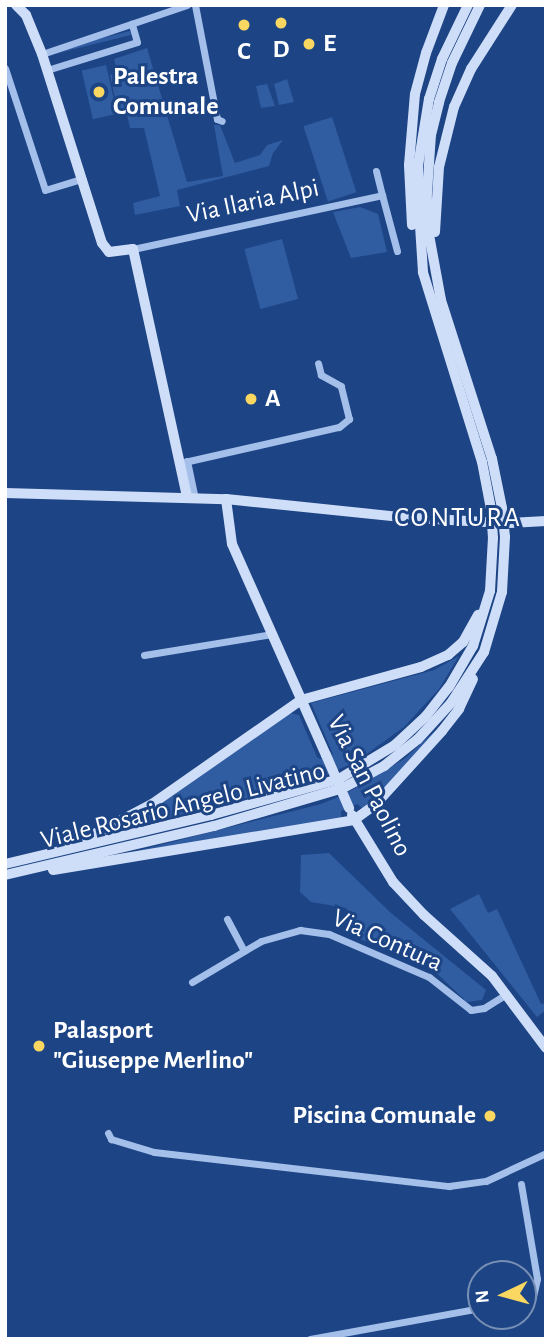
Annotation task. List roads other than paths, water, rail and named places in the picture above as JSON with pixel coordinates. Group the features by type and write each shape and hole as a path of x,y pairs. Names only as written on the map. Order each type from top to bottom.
{"street":[{"path":"16,5 26,15 42,54 105,249 116,253 133,249 191,498"},
{"path":"42,54 187,5"},
{"path":"195,5 217,119 222,121"},
{"path":"423,272 413,230 410,195 411,132 426,53 444,5"},
{"name":"Viale Rosario Angelo Livatino","path":"5,863 285,796 339,779 361,767 410,731 449,687 473,646 490,591 493,538 485,472 423,272 418,194 422,133 442,59 468,5"},
{"name":"Viale Rosario Angelo Livatino","path":"5,875 214,826 343,788 384,766 418,739 451,703 484,652 502,592 505,537 502,508 492,459 448,326 428,229 431,135 452,62 480,5"},
{"path":"435,270 437,192 445,137 471,69 512,5"},
{"path":"47,70 137,43 132,24"},
{"path":"5,68 45,190 82,179"},
{"path":"376,171 397,251"},
{"name":"Via Ilaria Alpi","path":"133,249 382,195"},
{"path":"184,462 339,427 349,419 341,386 321,375 318,363"},
{"path":"5,493 226,499 399,517 485,522"},
{"name":"Via San Paolino","path":"226,499 232,544 354,820 384,870 408,899 476,960 506,994 546,1048"},
{"path":"510,523 546,521"},
{"path":"5,863 99,832 126,819 173,791 301,700 421,667 448,656 463,642 490,591"},
{"path":"144,655 272,634"},
{"path":"5,875 123,860 354,820 375,804 450,720 465,698 484,652"},
{"path":"227,919 244,951"},
{"name":"Via Contura","path":"192,982 244,951 287,932 315,931 350,942 429,978 471,1010 484,1008 506,994"},
{"path":"108,1133 111,1139 154,1152 449,1186 486,1181 546,1153"},
{"path":"521,1184 534,1260"},
{"path":"310,1339 467,1311"}],"place":[{"name":"D","path":"281,23"},
{"name":"C","path":"244,25"},
{"name":"E","path":"309,44"},
{"name":"Palestra Comunale","path":"99,92"},
{"name":"A","path":"251,399"},
{"name":"Palasport \"Giuseppe Merlino\"","path":"39,1046"},
{"name":"Piscina Comunale","path":"490,1116"}],"district":[{"name":"CONTURA","path":"458,518"}]}
